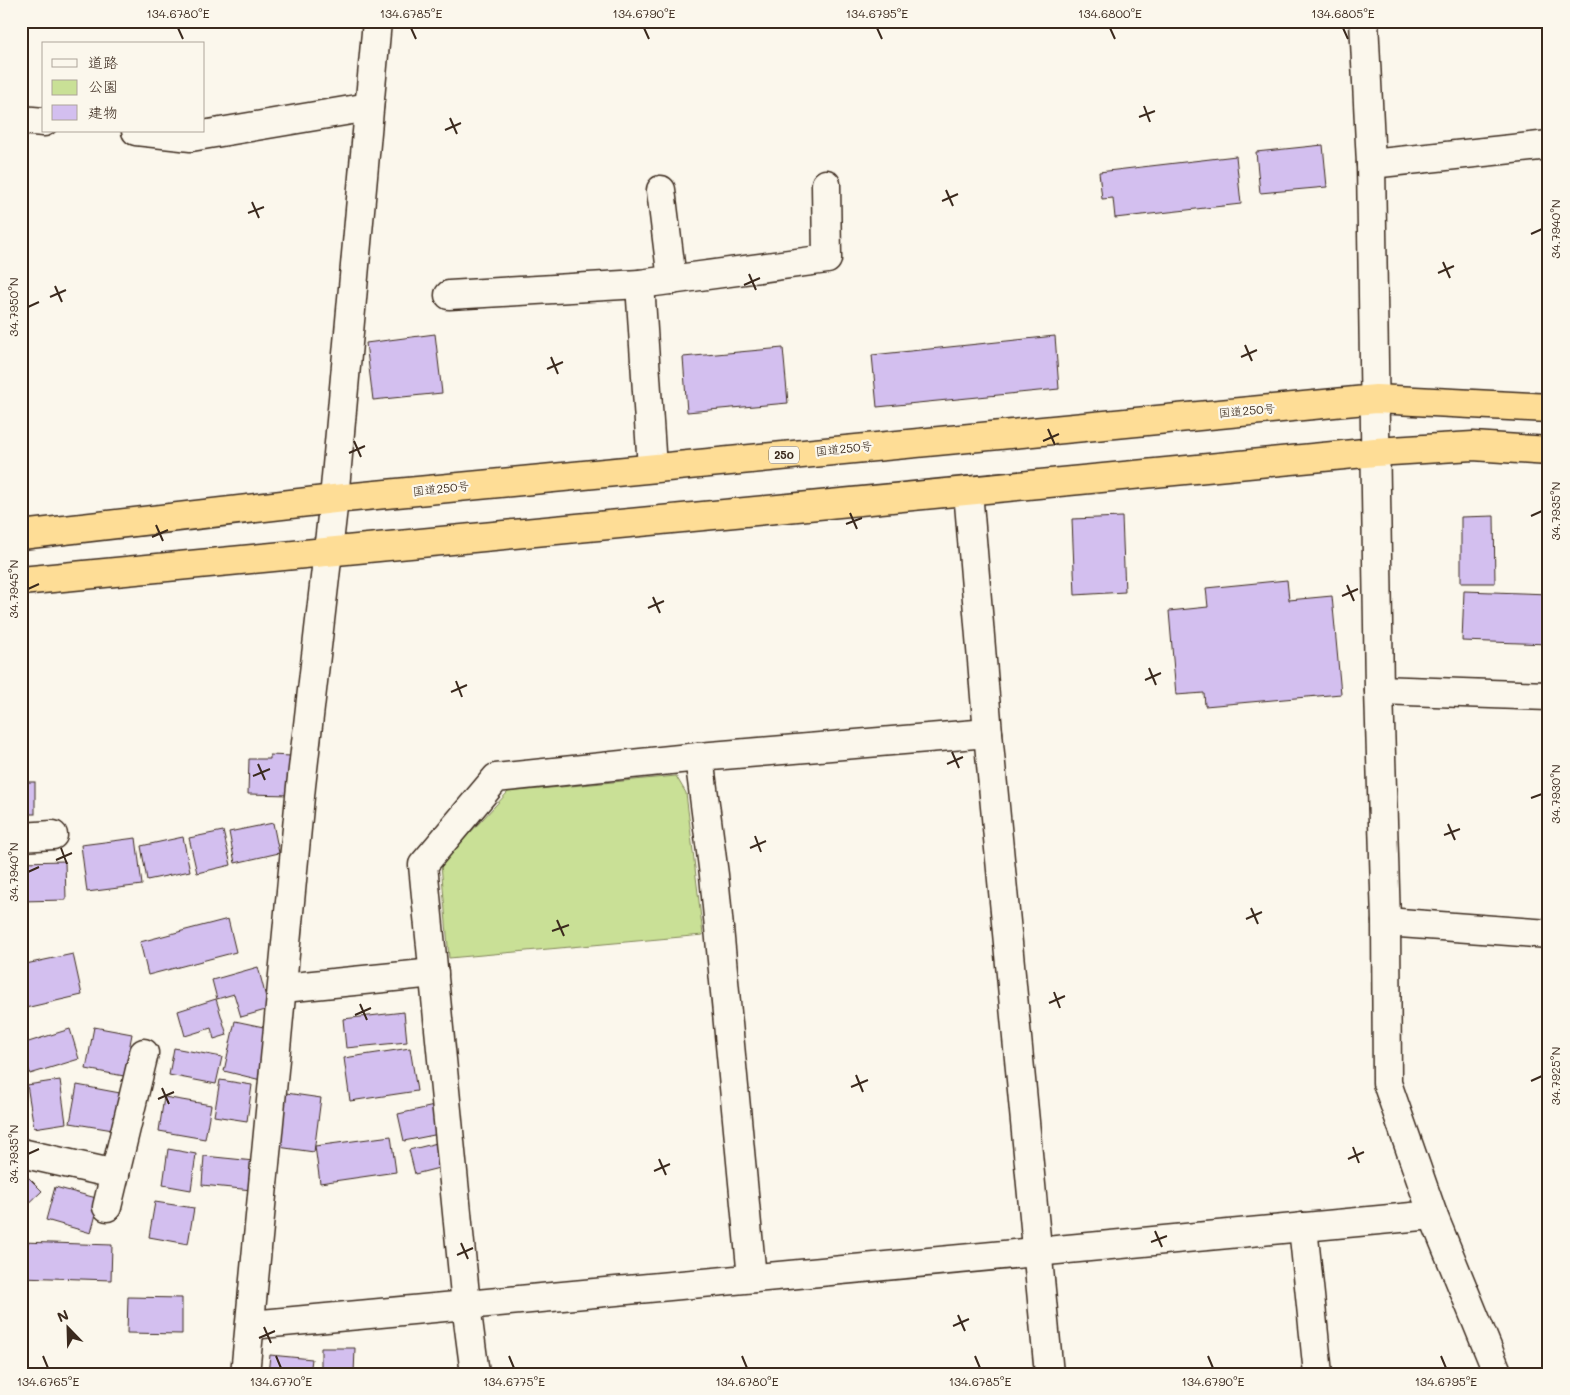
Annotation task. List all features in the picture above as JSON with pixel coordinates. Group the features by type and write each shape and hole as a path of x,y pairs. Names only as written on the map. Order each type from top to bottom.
{"highway":[{"name":"国道250号","path":"21,535 334,499 1376,399 1549,408"},
{"path":"21,581 1375,452 1473,446 1549,451"}],"street":[{"path":"245,1374 301,786 334,499 377,21"},
{"path":"1364,21 1372,164 1376,399 1375,452 1379,690 1386,922 1387,1084 1432,1215 1498,1374"},
{"path":"147,132 190,136 369,107"},
{"path":"21,120 42,122"},
{"path":"1372,164 1549,145"},
{"path":"449,295 640,284 827,259 826,184"},
{"path":"661,190 672,280"},
{"path":"640,284 652,468"},
{"path":"968,491 988,733 1049,1374"},
{"path":"1379,690 1549,696"},
{"path":"475,1374 466,1305 424,865 496,778 699,757 988,733"},
{"path":"699,757 714,875 752,1278"},
{"path":"21,837 53,835"},
{"path":"1386,922 1549,934"},
{"path":"282,988 434,973"},
{"path":"107,1208 144,1053"},
{"path":"21,1154 115,1174"},
{"path":"251,1325 1432,1215"},
{"path":"1303,1227 1318,1374"}],"green space":[{"path":"676,776 686,793 703,935 449,958 441,864 508,792"}],"building":[{"path":"1323,145 1327,187 1260,193 1256,152"},
{"path":"1236,156 1241,204 1115,218 1113,198 1102,199 1099,172"},
{"path":"435,334 442,393 373,400 366,343"},
{"path":"1055,336 1059,389 877,407 872,355"},
{"path":"783,348 788,403 687,412 683,357"},
{"path":"1494,516 1495,583 1461,583 1461,517"},
{"path":"1122,517 1125,592 1075,595 1072,519"},
{"path":"1287,580 1289,600 1332,596 1341,694 1205,706 1204,693 1176,695 1169,611 1208,607 1206,588"},
{"path":"1464,591 1549,594 1549,644 1462,641"},
{"path":"270,755 291,756 290,795 248,794 249,759 270,759"},
{"path":"21,782 35,782 35,814 21,814"},
{"path":"273,823 279,853 235,863 229,832"},
{"path":"223,831 231,865 197,873 189,838"},
{"path":"183,837 190,871 147,880 141,846"},
{"path":"136,838 142,885 87,892 81,845"},
{"path":"65,861 66,900 21,901 21,862"},
{"path":"228,919 236,952 148,975 140,942"},
{"path":"73,954 82,995 21,1009 21,965"},
{"path":"258,967 269,1009 241,1017 234,994 217,999 212,980"},
{"path":"216,999 227,1035 214,1039 211,1028 185,1036 178,1011"},
{"path":"404,1012 407,1042 346,1048 343,1019"},
{"path":"235,1021 273,1029 261,1080 224,1071"},
{"path":"94,1027 132,1034 124,1076 86,1069"},
{"path":"70,1029 79,1059 30,1074 22,1044"},
{"path":"174,1048 222,1057 216,1084 169,1075"},
{"path":"410,1048 417,1091 350,1101 344,1058"},
{"path":"60,1080 66,1123 34,1128 27,1085"},
{"path":"220,1080 252,1085 247,1121 214,1116"},
{"path":"77,1085 120,1093 113,1130 70,1123"},
{"path":"286,1093 321,1098 314,1152 278,1147"},
{"path":"164,1097 211,1105 205,1139 159,1131"},
{"path":"434,1106 439,1134 404,1141 398,1114"},
{"path":"391,1136 396,1172 320,1183 315,1146"},
{"path":"441,1142 447,1166 415,1174 409,1150"},
{"path":"168,1149 196,1154 191,1190 163,1185"},
{"path":"204,1156 254,1161 252,1190 202,1185"},
{"path":"23,1172 42,1191 21,1211 21,1174"},
{"path":"55,1187 100,1199 91,1233 46,1220"},
{"path":"155,1202 194,1208 188,1244 149,1237"},
{"path":"21,1242 112,1245 111,1280 21,1277"},
{"path":"128,1297 182,1298 182,1334 127,1333"},
{"path":"321,1348 355,1348 354,1374 321,1374"},
{"path":"270,1355 312,1359 310,1374 268,1374"}]}
